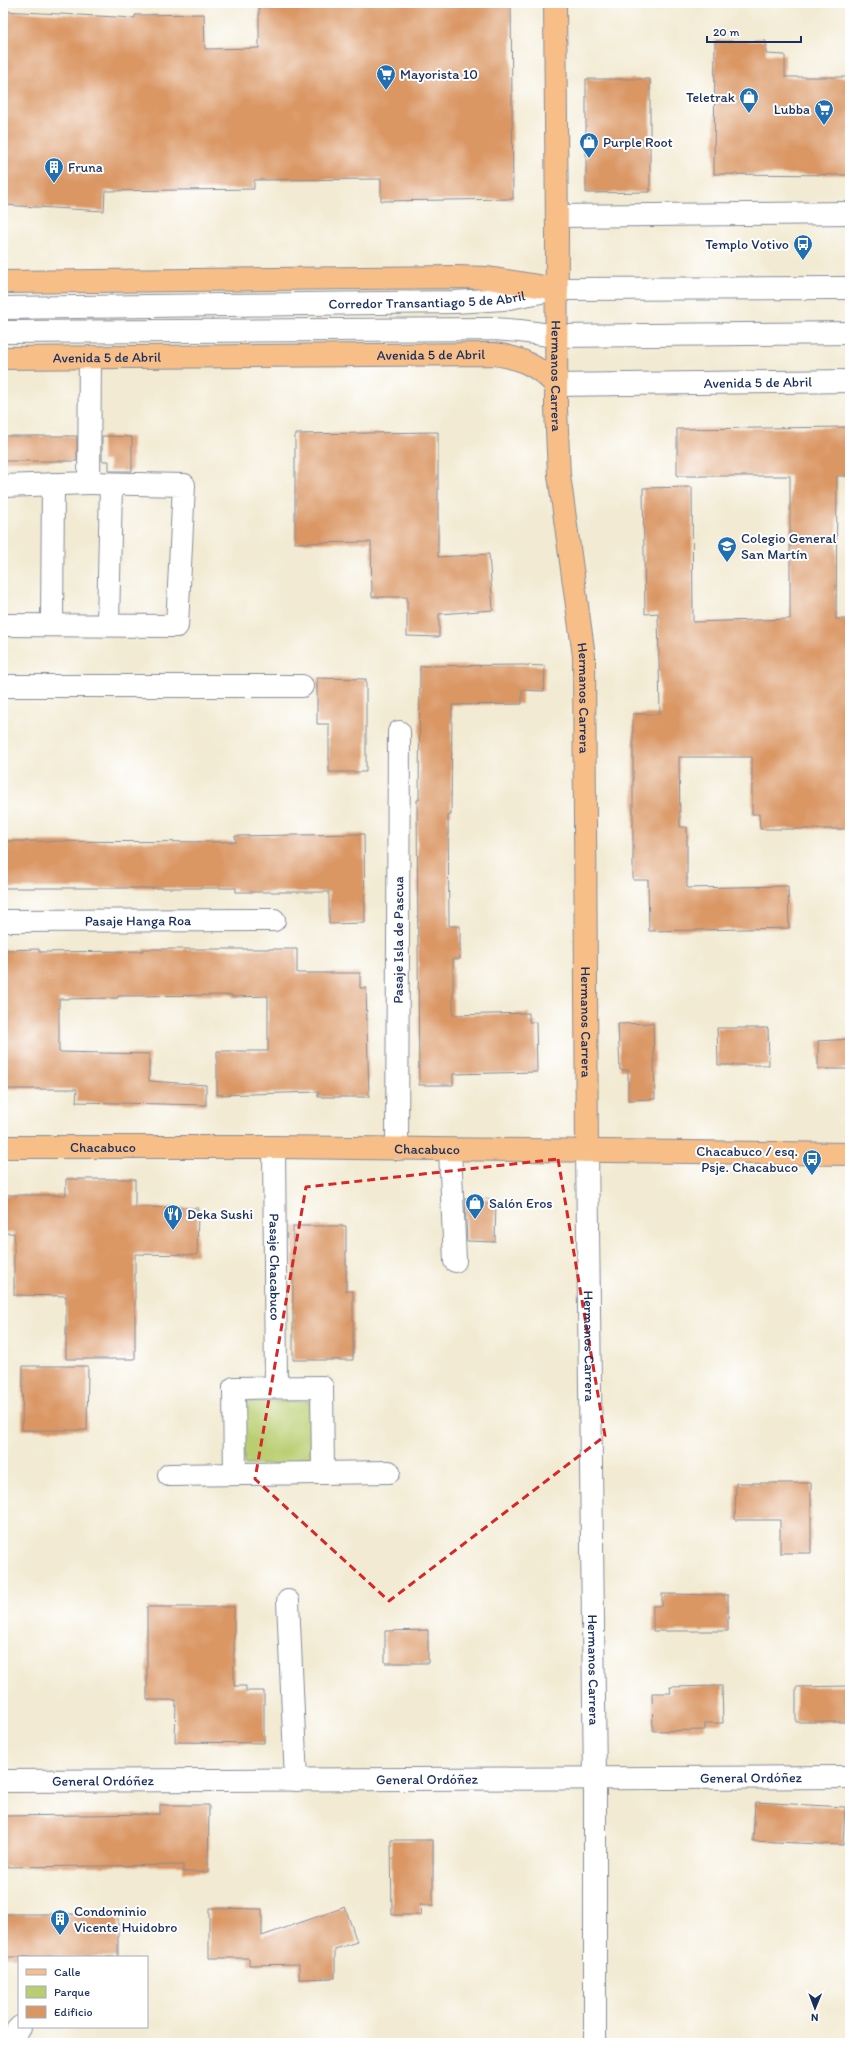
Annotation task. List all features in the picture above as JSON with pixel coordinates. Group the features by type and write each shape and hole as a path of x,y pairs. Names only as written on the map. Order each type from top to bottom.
{"main road":[{"name":"Hermanos Carrera","path":"555,3 557,216 556,385 559,475 584,656 586,1151"},
{"path":"3,282 488,278 557,289"},
{"name":"Avenida 5 de Abril","path":"3,358 494,354 524,360 536,367 556,385"},
{"name":"Chacabuco","path":"3,1147 274,1147 850,1154"}],"street":[{"path":"557,216 850,214"},
{"path":"195,280 196,356"},
{"name":"Corredor Transantiago 5 de Abril","path":"3,308 454,302 504,299 557,289 850,288"},
{"name":"Corredor Transantiago 5 de Abril","path":"3,332 494,329 520,330 557,336 850,333"},
{"path":"89,483 90,357"},
{"name":"Avenida 5 de Abril","path":"556,385 850,381"},
{"path":"3,486 89,483 111,485 184,485 177,626 3,625"},
{"path":"52,626 53,484"},
{"path":"108,625 111,485"},
{"path":"3,686 302,686"},
{"name":"Pasaje Isla de Pascua","path":"397,1149 399,732"},
{"name":"Pasaje Hanga Roa","path":"3,921 274,920"},
{"name":"Pasaje Chacabuco","path":"274,1147 276,1387"},
{"path":"450,1150 456,1261"},
{"name":"Hermanos Carrera","path":"586,1151 595,1779 595,2043"},
{"path":"235,1474 234,1388 276,1387 322,1387 324,1473"},
{"path":"169,1475 389,1472"},
{"path":"288,1601 296,1780"},
{"name":"General Ordóñez","path":"3,1782 850,1777"},
{"path":"15,2043 17,2030 19,2028"}],"highlighted area":[{"path":"558,1159 605,1436 389,1601 255,1479 306,1187"}],"green space":[{"path":"310,1401 311,1464 244,1465 243,1402"}],"building":[{"path":"259,3 511,3 513,199 381,201 381,179 254,180 254,189 105,191 104,211 3,205 3,11 135,18 135,15 204,14 205,49 259,48"},
{"path":"715,41 766,41 766,54 785,55 785,77 850,77 850,175 714,174"},
{"path":"586,79 650,79 650,192 586,193"},
{"path":"850,427 850,476 837,476 836,619 850,619 850,829 760,829 759,814 752,814 752,757 679,757 680,827 687,827 687,888 788,886 789,928 649,931 648,880 633,880 633,714 660,714 658,613 645,614 643,488 692,487 693,622 790,619 790,476 677,476 677,429"},
{"path":"438,432 438,557 489,554 493,610 439,614 439,637 407,636 407,597 372,597 371,542 295,543 295,434"},
{"path":"3,436 77,436 77,461 3,461"},
{"path":"102,436 132,437 132,471 109,471 109,461 102,461"},
{"path":"420,666 545,666 544,691 522,690 522,704 452,705 451,815 448,815 449,926 460,926 460,959 453,959 453,1015 529,1013 529,1022 536,1022 537,1072 453,1074 453,1085 419,1085 417,800 419,800"},
{"path":"317,678 366,679 366,772 329,772 329,724 317,724"},
{"path":"364,834 365,923 329,924 329,892 236,892 236,888 3,888 3,841 236,842 235,836"},
{"path":"39,949 39,952 143,951 143,949 297,949 297,973 360,973 360,988 366,988 369,1097 318,1097 318,1092 217,1095 217,1051 268,1051 268,996 232,997 232,995 118,996 118,998 59,999 59,1052 149,1054 149,1081 206,1085 206,1105 76,1102 77,1089 3,1089 3,950"},
{"path":"653,1023 655,1099 628,1100 628,1070 620,1070 618,1024"},
{"path":"717,1028 768,1028 769,1065 718,1065"},
{"path":"850,1039 850,1069 818,1069 818,1041"},
{"path":"66,1179 135,1179 135,1207 198,1208 197,1255 135,1254 135,1359 66,1359 66,1296 14,1295 14,1233 3,1233 3,1195 66,1195"},
{"name":"Salón Eros","path":"465,1198 496,1199 495,1242 467,1241"},
{"path":"293,1226 346,1226 346,1291 353,1291 353,1360 293,1360"},
{"path":"23,1366 88,1366 87,1430 22,1430"},
{"path":"736,1483 811,1483 811,1553 780,1553 780,1520 735,1520"},
{"path":"662,1594 728,1595 728,1631 653,1631 653,1606 662,1606"},
{"path":"147,1607 234,1607 234,1686 246,1686 246,1691 264,1691 264,1743 175,1742 176,1700 147,1700"},
{"path":"428,1630 428,1663 385,1663 385,1631"},
{"path":"722,1686 723,1723 705,1723 705,1730 653,1731 652,1693 671,1693 670,1687"},
{"path":"850,1686 850,1722 796,1722 796,1687"},
{"path":"755,1802 845,1807 843,1845 753,1841"},
{"path":"160,1805 209,1805 208,1872 183,1872 183,1865 3,1867 3,1816 160,1814"},
{"path":"391,1840 433,1840 433,1905 420,1905 421,1915 392,1915"},
{"path":"345,1907 357,1942 335,1949 335,1978 299,1979 299,1964 249,1965 249,1958 209,1958 209,1908 262,1909 262,1936"},
{"name":"Condominio Vicente Huidobro","path":"3,1914 118,1914 118,1956 3,1957"}],"place":[{"name":"Mayorista 10","path":"386,91"},
{"name":"Teletrak","path":"749,114"},
{"name":"Lubba","path":"824,126"},
{"name":"Purple Root","path":"589,159"},
{"name":"Fruna","path":"54,184"},
{"name":"Templo Votivo","path":"803,261"},
{"name":"Colegio General San Martín","path":"727,563"},
{"name":"Chacabuco / esq. Psje. Chacabuco","path":"812,1176"},
{"name":"Salón Eros","path":"475,1220"},
{"name":"Deka Sushi","path":"173,1231"},
{"name":"Condominio Vicente Huidobro","path":"60,1936"}]}
